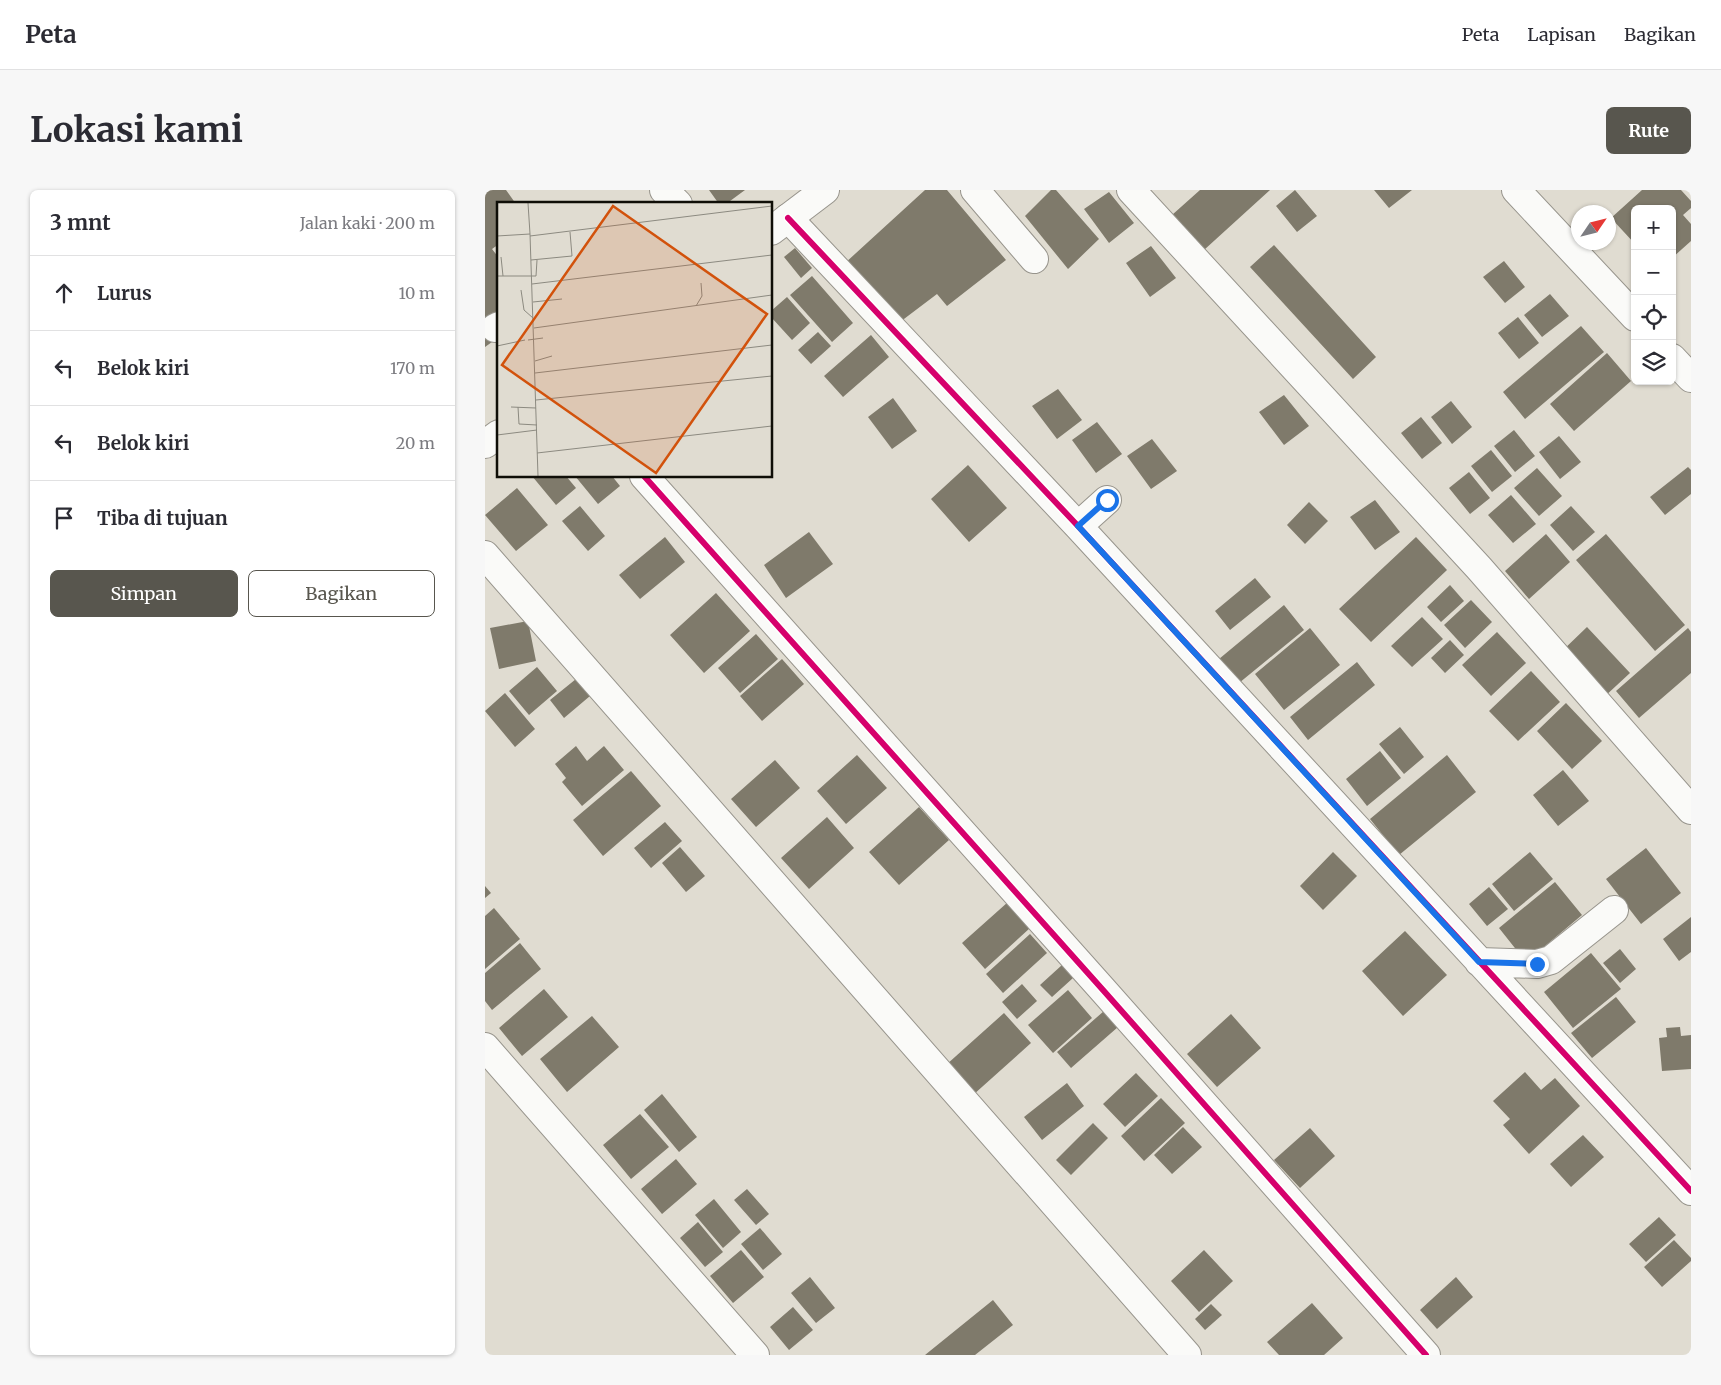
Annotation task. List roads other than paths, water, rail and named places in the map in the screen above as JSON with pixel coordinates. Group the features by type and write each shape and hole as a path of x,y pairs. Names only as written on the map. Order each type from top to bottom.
{"street":[{"path":"664,190 676,202"},
{"path":"825,190 780,224 1078,526 1691,1192"},
{"path":"975,190 1034,259"},
{"path":"1131,190 1479,568 1691,810"},
{"path":"1516,190 1631,313"},
{"path":"1676,362 1691,378"},
{"path":"646,478 1426,1355"},
{"path":"1078,526 1107,500"},
{"path":"485,555 1187,1355"},
{"path":"1479,962 1537,964 1551,960 1614,910"},
{"path":"485,1047 755,1355"}]}
